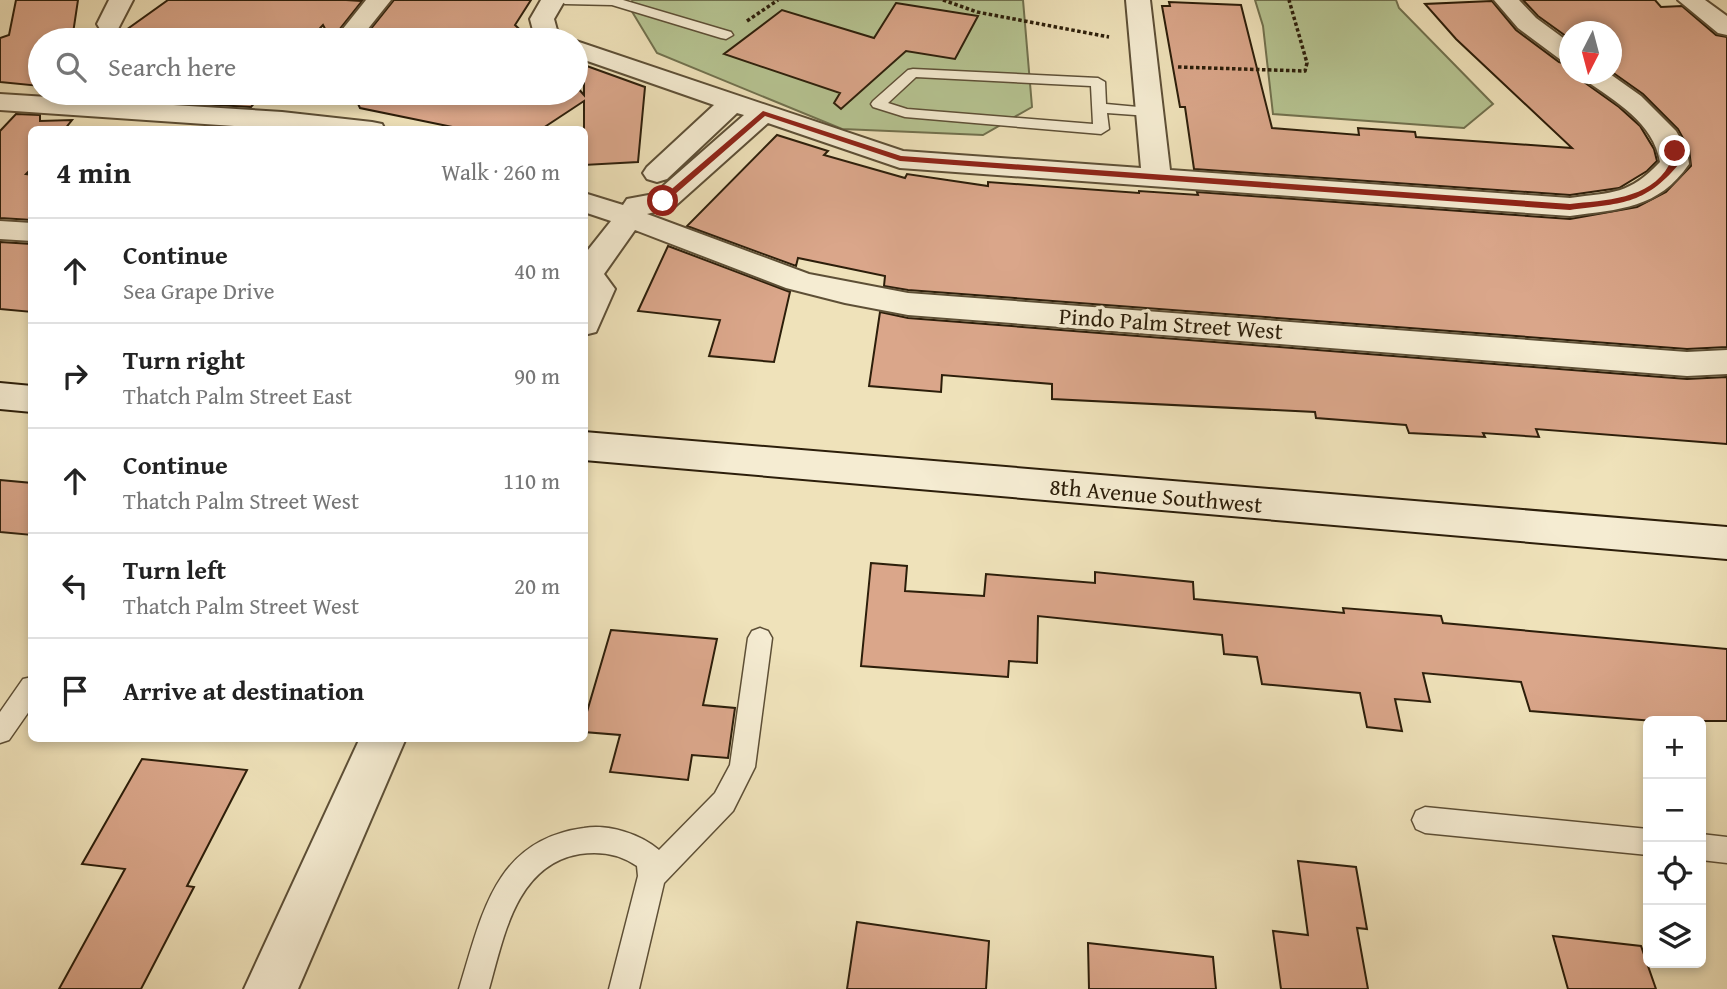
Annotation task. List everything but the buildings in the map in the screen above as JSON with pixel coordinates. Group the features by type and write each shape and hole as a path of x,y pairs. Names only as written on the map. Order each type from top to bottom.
{"street":[{"path":"109,24 121,0"},
{"path":"356,28 379,0"},
{"path":"544,28 542,19 553,0"},
{"path":"1138,0 1156,176"},
{"path":"1506,0 1527,23 1559,47"},
{"path":"1690,0 1727,28"},
{"path":"588,53 900,159 1570,207 1624,200 1652,188 1675,164 1675,151 1661,129 1606,84"},
{"path":"0,102 28,104"},
{"path":"588,271 633,210 639,190 732,103"},
{"path":"47,105 336,126"},
{"path":"282,120 294,105"},
{"path":"633,210 663,201 763,113"},
{"name":"Pindo Palm Street West","path":"588,203 633,210 782,276 822,288 908,304 1687,364 1727,362"},
{"path":"0,230 28,232"},
{"path":"588,273 599,289 588,315"},
{"path":"0,396 28,399"},
{"name":"8th Avenue Southwest","path":"588,446 1727,543"},
{"path":"271,989 381,742"}],"lane":[{"path":"565,0 613,1 726,35"},
{"path":"913,74 1098,82 1099,108 1101,129 905,113 878,104 913,74"},
{"path":"1099,108 1149,112"},
{"path":"652,876 724,802 741,767 760,638"},
{"path":"0,732 28,693"},
{"path":"1425,820 1643,842"},
{"path":"474,989 507,891 520,872 540,852 571,841 605,840 631,845 649,858 652,876 624,989"},
{"path":"1706,848 1727,850"}],"path":[{"path":"726,35 778,0"},
{"path":"943,0 977,12 1143,43 1171,67 1305,71 1307,63 1289,0"}],"green space":[{"path":"633,0 1023,0 1032,107 983,135 842,129 657,53 628,5"},
{"path":"1255,0 1396,0 1399,8 1493,104 1464,128 1273,114 1263,26"}],"route":[{"path":"663,201 763,113 900,159 1570,207 1624,200 1652,188 1675,164 1675,151"}]}
